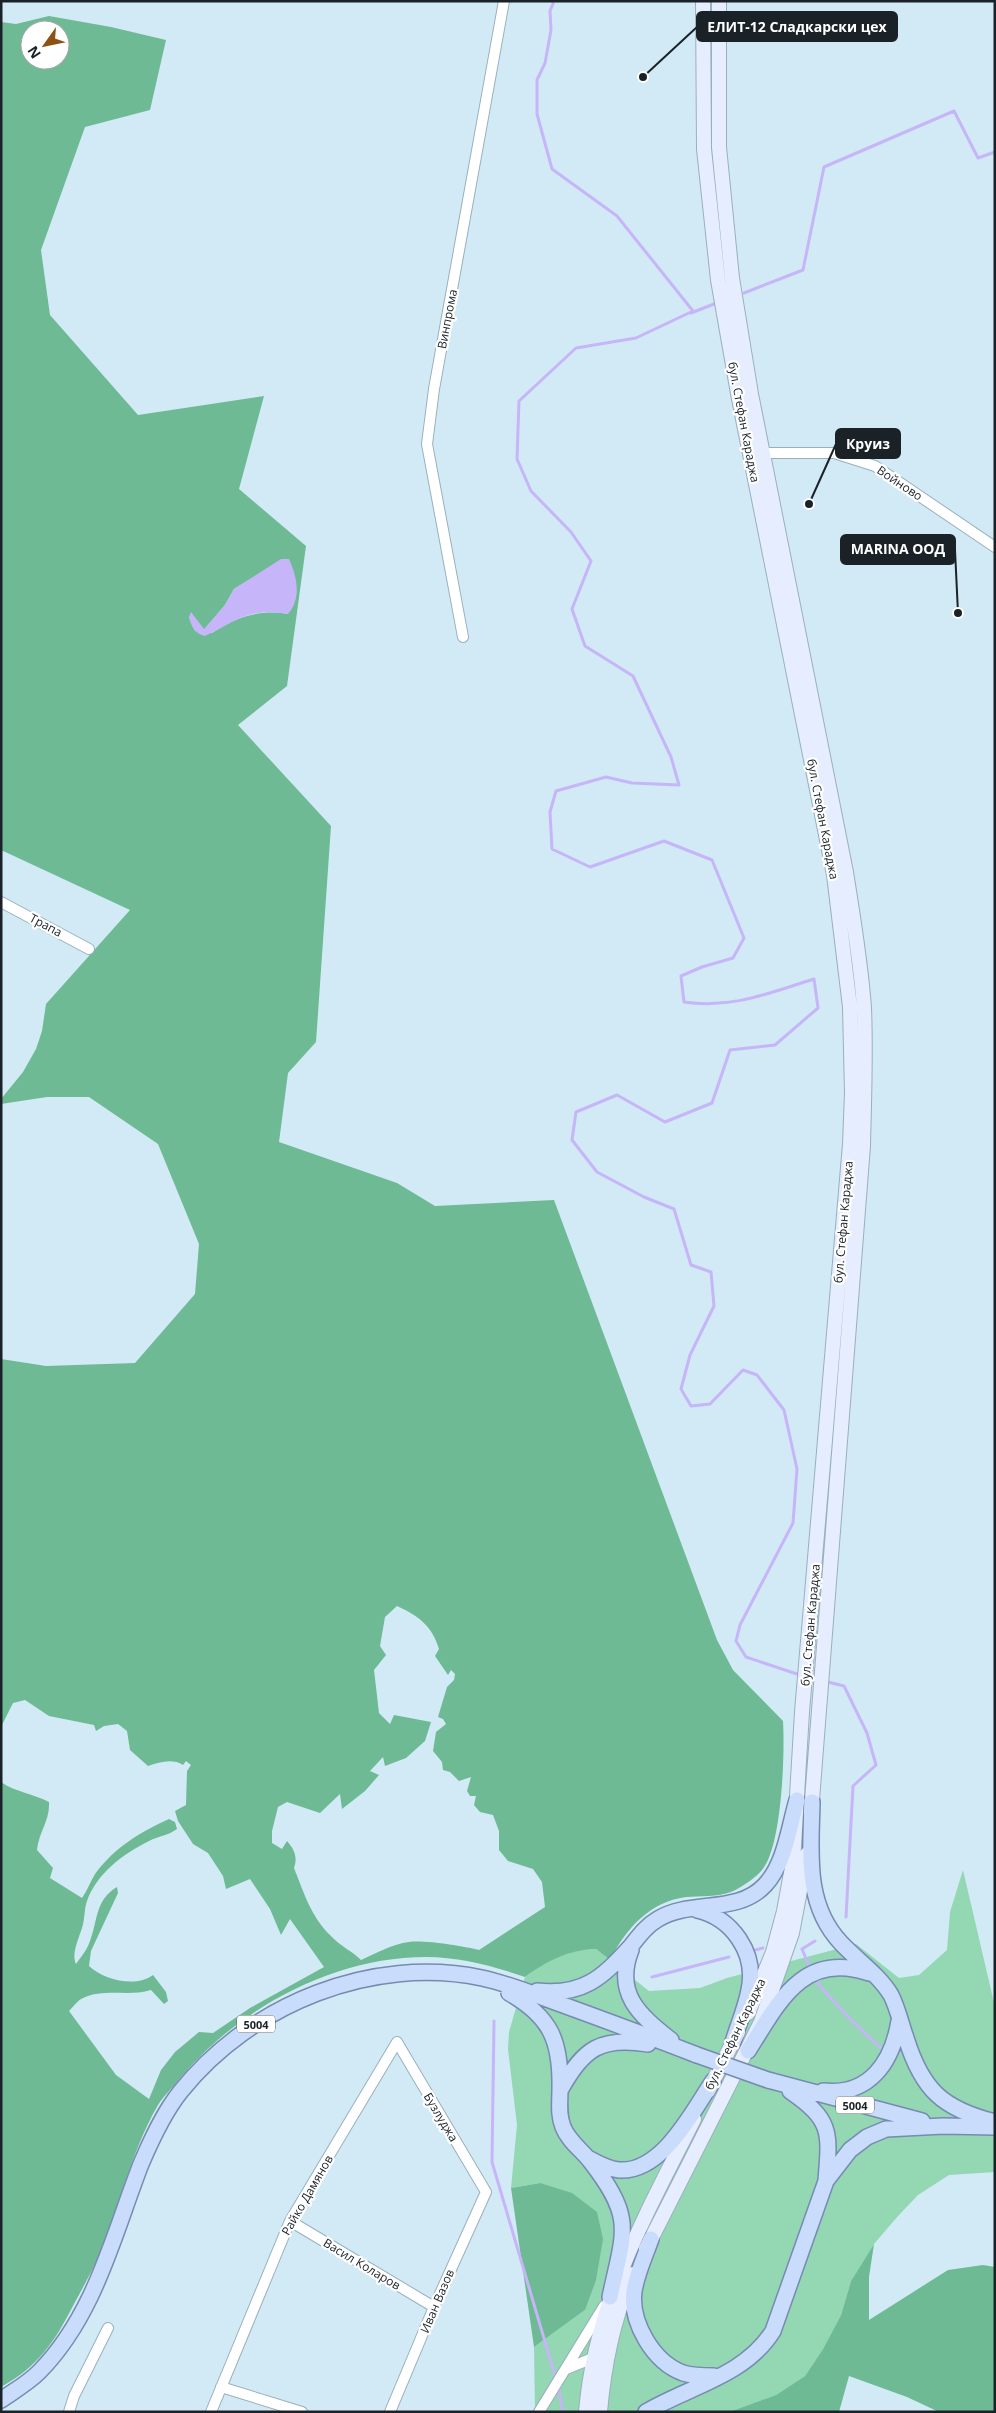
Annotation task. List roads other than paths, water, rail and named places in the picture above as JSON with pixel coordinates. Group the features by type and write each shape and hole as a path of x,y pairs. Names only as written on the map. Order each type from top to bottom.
{"main road":[{"name":"бул. Стефан Караджа","path":"600,2412 607,2362 622,2302 651,2239 748,2051 779,1976 796,1920 806,1864 804,1801 849,1154 852,1046 843,940 834,875 757,456 719,286 705,157 703,1"},
{"name":"бул. Стефан Караджа","path":"719,1 719,147 732,278 757,456"},
{"name":"бул. Стефан Караджа","path":"586,2412 593,2358 610,2297 629,2249 733,2042 758,1990 772,1952 784,1911 804,1801"},
{"path":"520,1989 556,1991 591,1983 607,1972 646,1928 658,1919 688,1908 741,1901 764,1886 779,1861 804,1801"},
{"path":"804,1801 810,1871 818,1907 826,1923 839,1941 886,1988 900,2018 914,2061 937,2095 955,2109 995,2122"},
{"path":"688,1908 722,1920 734,1932 747,1954 751,1973 749,1990 733,2042"},
{"path":"635,1940 625,1970 625,1987 649,2022 691,2052"},
{"path":"748,2051 782,1998 804,1978 820,1970 850,1967 873,1974"},
{"name":"5004","path":"1,2400 38,2373 58,2350 79,2319 94,2292 155,2132 180,2092 215,2055 260,2021 303,1998 328,1988 365,1979 399,1974 447,1973 483,1978 520,1989 774,2082 890,2114 943,2126 995,2127"},
{"path":"483,1978 531,2006 547,2024 559,2053 559,2113 563,2128 612,2192 622,2215 621,2245 610,2297"},
{"path":"774,2082 832,2092 847,2090 863,2083 877,2073 886,2062 896,2038 900,2018"},
{"path":"560,2091 571,2070 583,2056 605,2043 629,2040 691,2052"},
{"path":"588,2159 612,2168 626,2170 652,2159 670,2144 713,2081"},
{"path":"646,2412 677,2394 720,2376 756,2354 773,2330 826,2181 828,2141 824,2123 813,2108 774,2082"},
{"path":"826,2181 850,2150 878,2132 896,2128 943,2126"},
{"path":"651,2239 634,2292 635,2310 642,2330 660,2357 675,2369 700,2376 720,2376"}],"street":[{"name":"Винпрома","path":"464,637 427,444 434,389 504,1"},
{"name":"Войново","path":"757,456 834,453 875,466 995,547"},
{"name":"Трапа","path":"1,902 89,949"},
{"name":"Бузлуджа","path":"397,2042 486,2192"},
{"name":"Райко Дамянов","path":"211,2412 290,2221 397,2042"},
{"name":"Иван Вазов","path":"390,2412 434,2306 486,2192"},
{"name":"Васил Коларов","path":"290,2221 434,2306"},
{"path":"540,2409 610,2297"},
{"path":"69,2412 74,2396 108,2328"},
{"path":"565,2370 593,2358"},
{"path":"221,2387 302,2412"}],"waterway":[{"path":"554,1 550,11 551,30 545,63 537,80 537,114 552,169 617,216 693,311 636,338 576,348 519,401 517,459 531,491 571,532 591,561 572,609 585,646 633,676 671,757 679,785 632,783 606,777 556,791 550,812 552,849 590,867 664,841 712,860 744,938 733,958 702,967 681,976 684,1002 702,1004 734,1001 766,994 814,979 818,1008 775,1045 730,1050 712,1103 665,1122 617,1095 576,1112 572,1140 597,1172 644,1197 674,1209 691,1265 711,1272 714,1306 690,1355 681,1389 691,1406 710,1404 743,1370 757,1375 784,1410 797,1469 793,1523 740,1625 736,1641 746,1657 797,1674"},
{"path":"744,293 803,270 824,167 954,111 978,158 995,152"},
{"path":"691,313 714,304"},
{"path":"828,1682 844,1686 867,1733 876,1765 853,1786 846,1917"},
{"path":"809,1966 802,1949 815,1941"},
{"path":"755,1950 763,1948"},
{"path":"652,1977 729,1957"},
{"path":"817,1983 853,2022 881,2048"},
{"path":"494,2021 492,2162 556,2379"},
{"path":"558,2385 563,2412"}],"place":[{"name":"ЕЛИТ-12 Сладкарски цех","path":"643,77"},
{"name":"Круиз","path":"809,504"},
{"name":"MARINA ООД","path":"958,613"}]}
